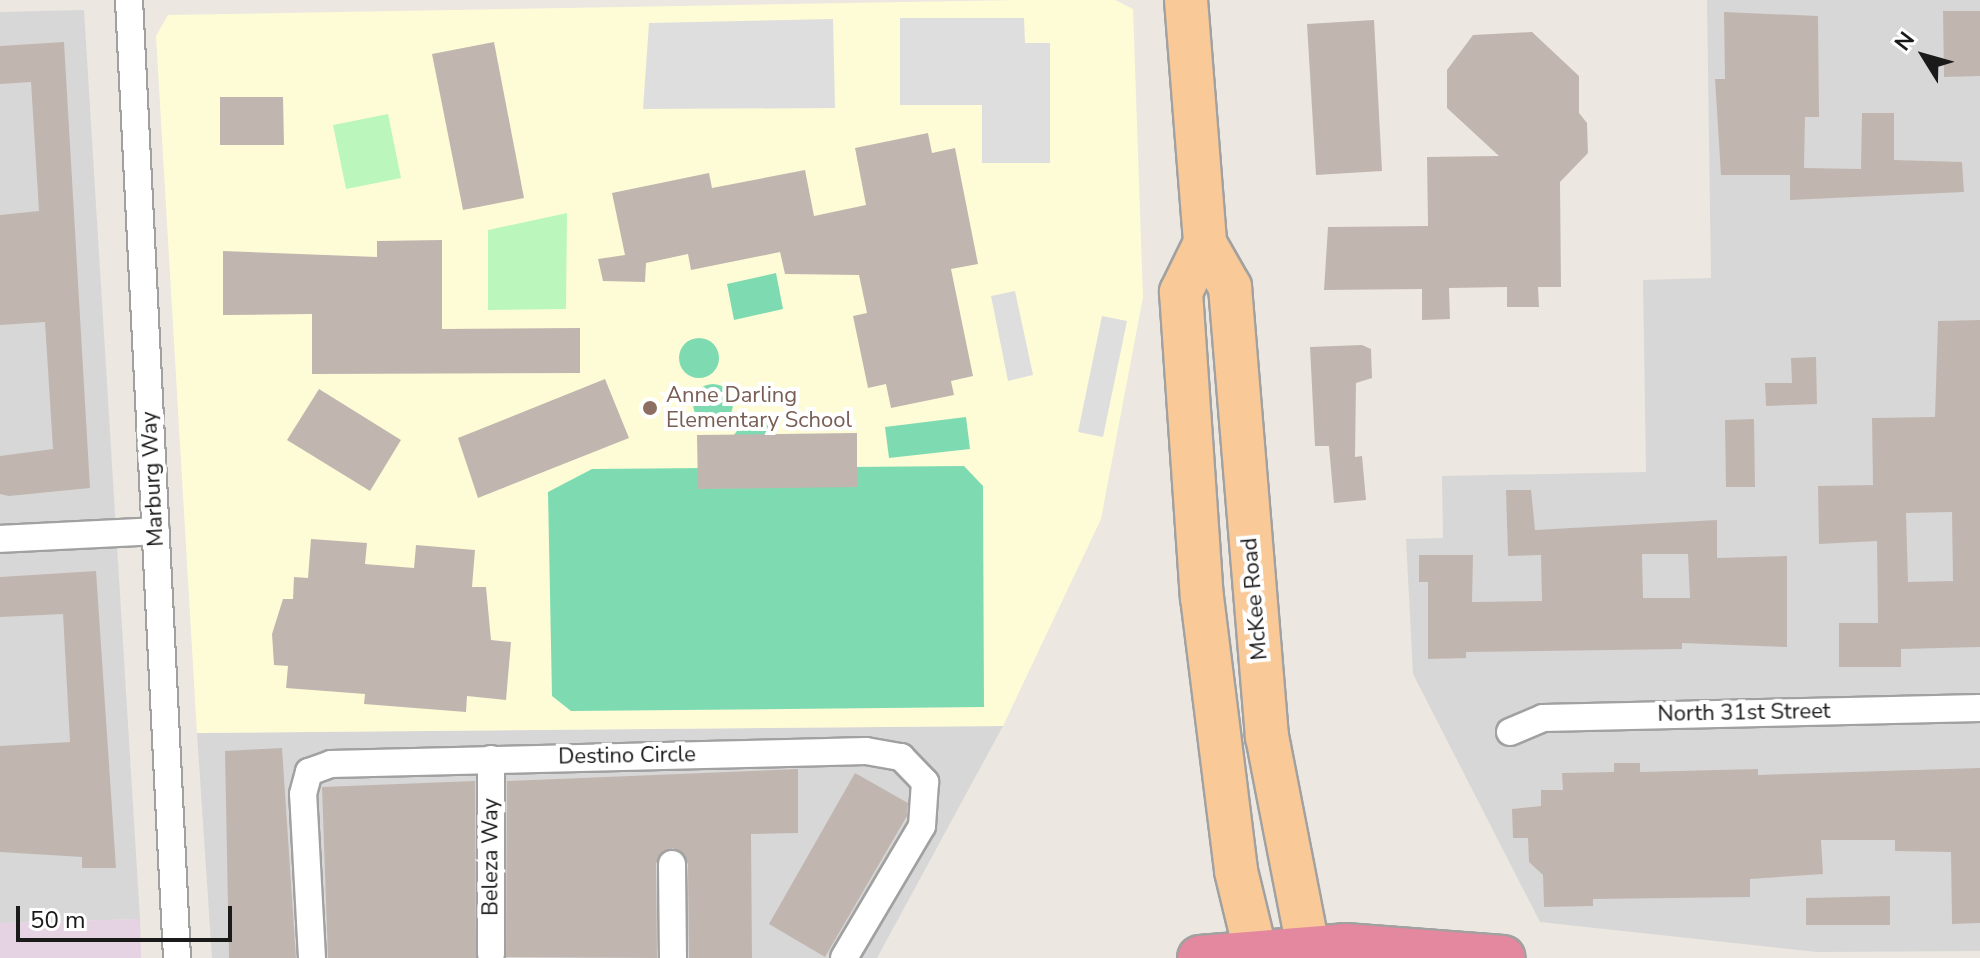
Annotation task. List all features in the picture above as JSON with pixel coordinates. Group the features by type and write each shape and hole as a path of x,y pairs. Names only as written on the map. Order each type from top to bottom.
{"highway":[{"path":"1200,958 1309,953 1503,958"}],"main road":[{"name":"McKee Road","path":"1186,0 1205,243 1230,287 1267,736 1309,953"},
{"path":"1205,243 1181,292 1202,597 1236,871 1257,956"}],"street":[{"name":"Marburg Way","path":"129,0 177,958"},
{"path":"0,539 156,531"},
{"name":"North 31st Street","path":"1510,732 1543,718 1980,708"},
{"name":"Destino Circle","path":"312,958 303,794 309,772 331,764 866,751 901,757 925,782 922,826 844,958"},
{"name":"Beleza Way","path":"491,759 491,954"},
{"path":"672,864 673,958"}],"shaded area":[{"name":"Anne Darling Elementary School","path":"1115,0 1133,9 1143,297 1101,519 1003,726 197,733 156,36 168,15"},
{"path":"1707,0 1980,0 1980,951 1817,952 1540,922 1413,674 1406,539 1443,538 1442,476 1646,472 1643,280 1711,278"},
{"path":"84,10 140,919 0,923 0,12"},
{"path":"900,18 1024,18 1025,43 1050,43 1050,163 982,163 982,105 900,105"},
{"path":"833,19 835,108 643,109 649,23"},
{"path":"1015,291 1033,375 1008,381 991,296"},
{"path":"1102,316 1127,321 1103,437 1078,432"},
{"path":"1003,726 877,958 212,958 197,733"},
{"path":"140,919 141,958 0,958 0,923"}],"green space":[{"path":"388,114 401,178 346,189 333,125"},
{"path":"567,213 566,309 488,310 488,230"},
{"path":"776,273 783,309 734,320 727,284"},
{"path":"699,338 713,344 719,358 713,372 699,378 685,372 679,358 685,344"},
{"path":"713,384 727,390 733,404 727,418 713,424 699,418 693,404 699,390"},
{"path":"749,414 769,419 775,438 734,435"},
{"path":"966,417 970,449 889,458 885,427"},
{"path":"964,466 983,486 984,707 571,711 552,696 548,492 592,469"}],"building":[{"path":"1943,11 1980,11 1980,76 1944,77"},
{"path":"1724,12 1818,16 1819,117 1805,117 1804,168 1861,169 1862,113 1894,113 1894,160 1962,162 1964,192 1790,200 1790,175 1721,175 1715,79 1725,79"},
{"path":"1374,20 1382,171 1316,175 1307,24"},
{"path":"1532,32 1579,76 1579,113 1587,123 1588,153 1560,182 1561,287 1538,287 1539,307 1507,307 1507,287 1449,288 1450,319 1422,320 1422,289 1324,290 1328,227 1428,226 1427,157 1499,156 1447,108 1447,70 1473,35"},
{"path":"64,42 90,488 9,496 0,494 0,456 53,449 45,322 0,325 0,215 39,211 31,82 0,84 0,46"},
{"path":"494,42 524,198 463,210 432,54"},
{"path":"220,97 283,97 284,145 220,145"},
{"path":"928,133 932,153 955,148 978,264 951,269 973,376 951,381 954,395 891,408 886,384 868,388 853,316 867,313 859,275 785,274 780,252 691,270 688,254 646,263 645,282 603,281 598,259 625,255 612,193 709,173 712,188 805,170 814,216 866,205 855,148"},
{"path":"442,240 442,329 580,328 580,373 312,374 312,314 223,315 223,251 377,257 377,241"},
{"path":"1980,320 1980,647 1901,649 1901,667 1839,667 1839,623 1878,623 1877,541 1819,544 1818,486 1873,485 1872,418 1935,417 1938,321","holes":["1952,512 1953,581 1908,582 1906,513"]},
{"path":"1362,345 1371,349 1372,378 1356,383 1355,457 1362,456 1366,500 1334,503 1329,446 1315,446 1310,347"},
{"path":"1816,357 1817,404 1766,406 1765,383 1792,383 1791,358"},
{"path":"605,379 629,438 478,498 458,438"},
{"path":"319,389 401,440 370,491 287,440"},
{"path":"1754,419 1755,487 1726,487 1725,420"},
{"path":"857,433 857,487 698,489 697,435"},
{"path":"1506,490 1531,490 1535,530 1717,520 1717,558 1787,556 1787,647 1682,643 1682,649 1466,652 1466,658 1428,659 1428,582 1419,582 1419,555 1473,555 1472,602 1542,601 1541,555 1508,556","holes":["1642,554 1688,554 1690,598 1643,598"]},
{"path":"311,539 367,543 365,564 414,568 416,545 475,550 472,587 486,587 491,640 511,642 506,700 467,696 466,712 364,704 365,694 286,688 288,666 274,665 272,634 283,599 293,599 294,577 308,578"},
{"path":"96,571 116,868 82,868 82,857 0,852 0,746 70,742 63,614 0,617 0,577"},
{"path":"282,748 296,958 229,958 225,751"},
{"path":"1614,763 1640,763 1640,772 1758,769 1758,775 1980,768 1980,923 1952,924 1951,852 1895,851 1895,840 1821,840 1823,874 1750,879 1750,897 1593,899 1593,906 1544,907 1543,875 1529,862 1528,838 1513,838 1512,809 1541,806 1541,790 1563,790 1562,773 1614,772"},
{"path":"798,769 798,833 751,834 752,958 689,958 688,864 673,848 656,863 657,958 506,957 507,781"},
{"path":"855,773 908,803 907,816 825,957 769,924"},
{"path":"475,781 476,958 328,958 322,787"},
{"path":"1890,896 1890,925 1806,925 1806,898"}],"place":[{"name":"Anne Darling Elementary School","path":"650,408"}]}
